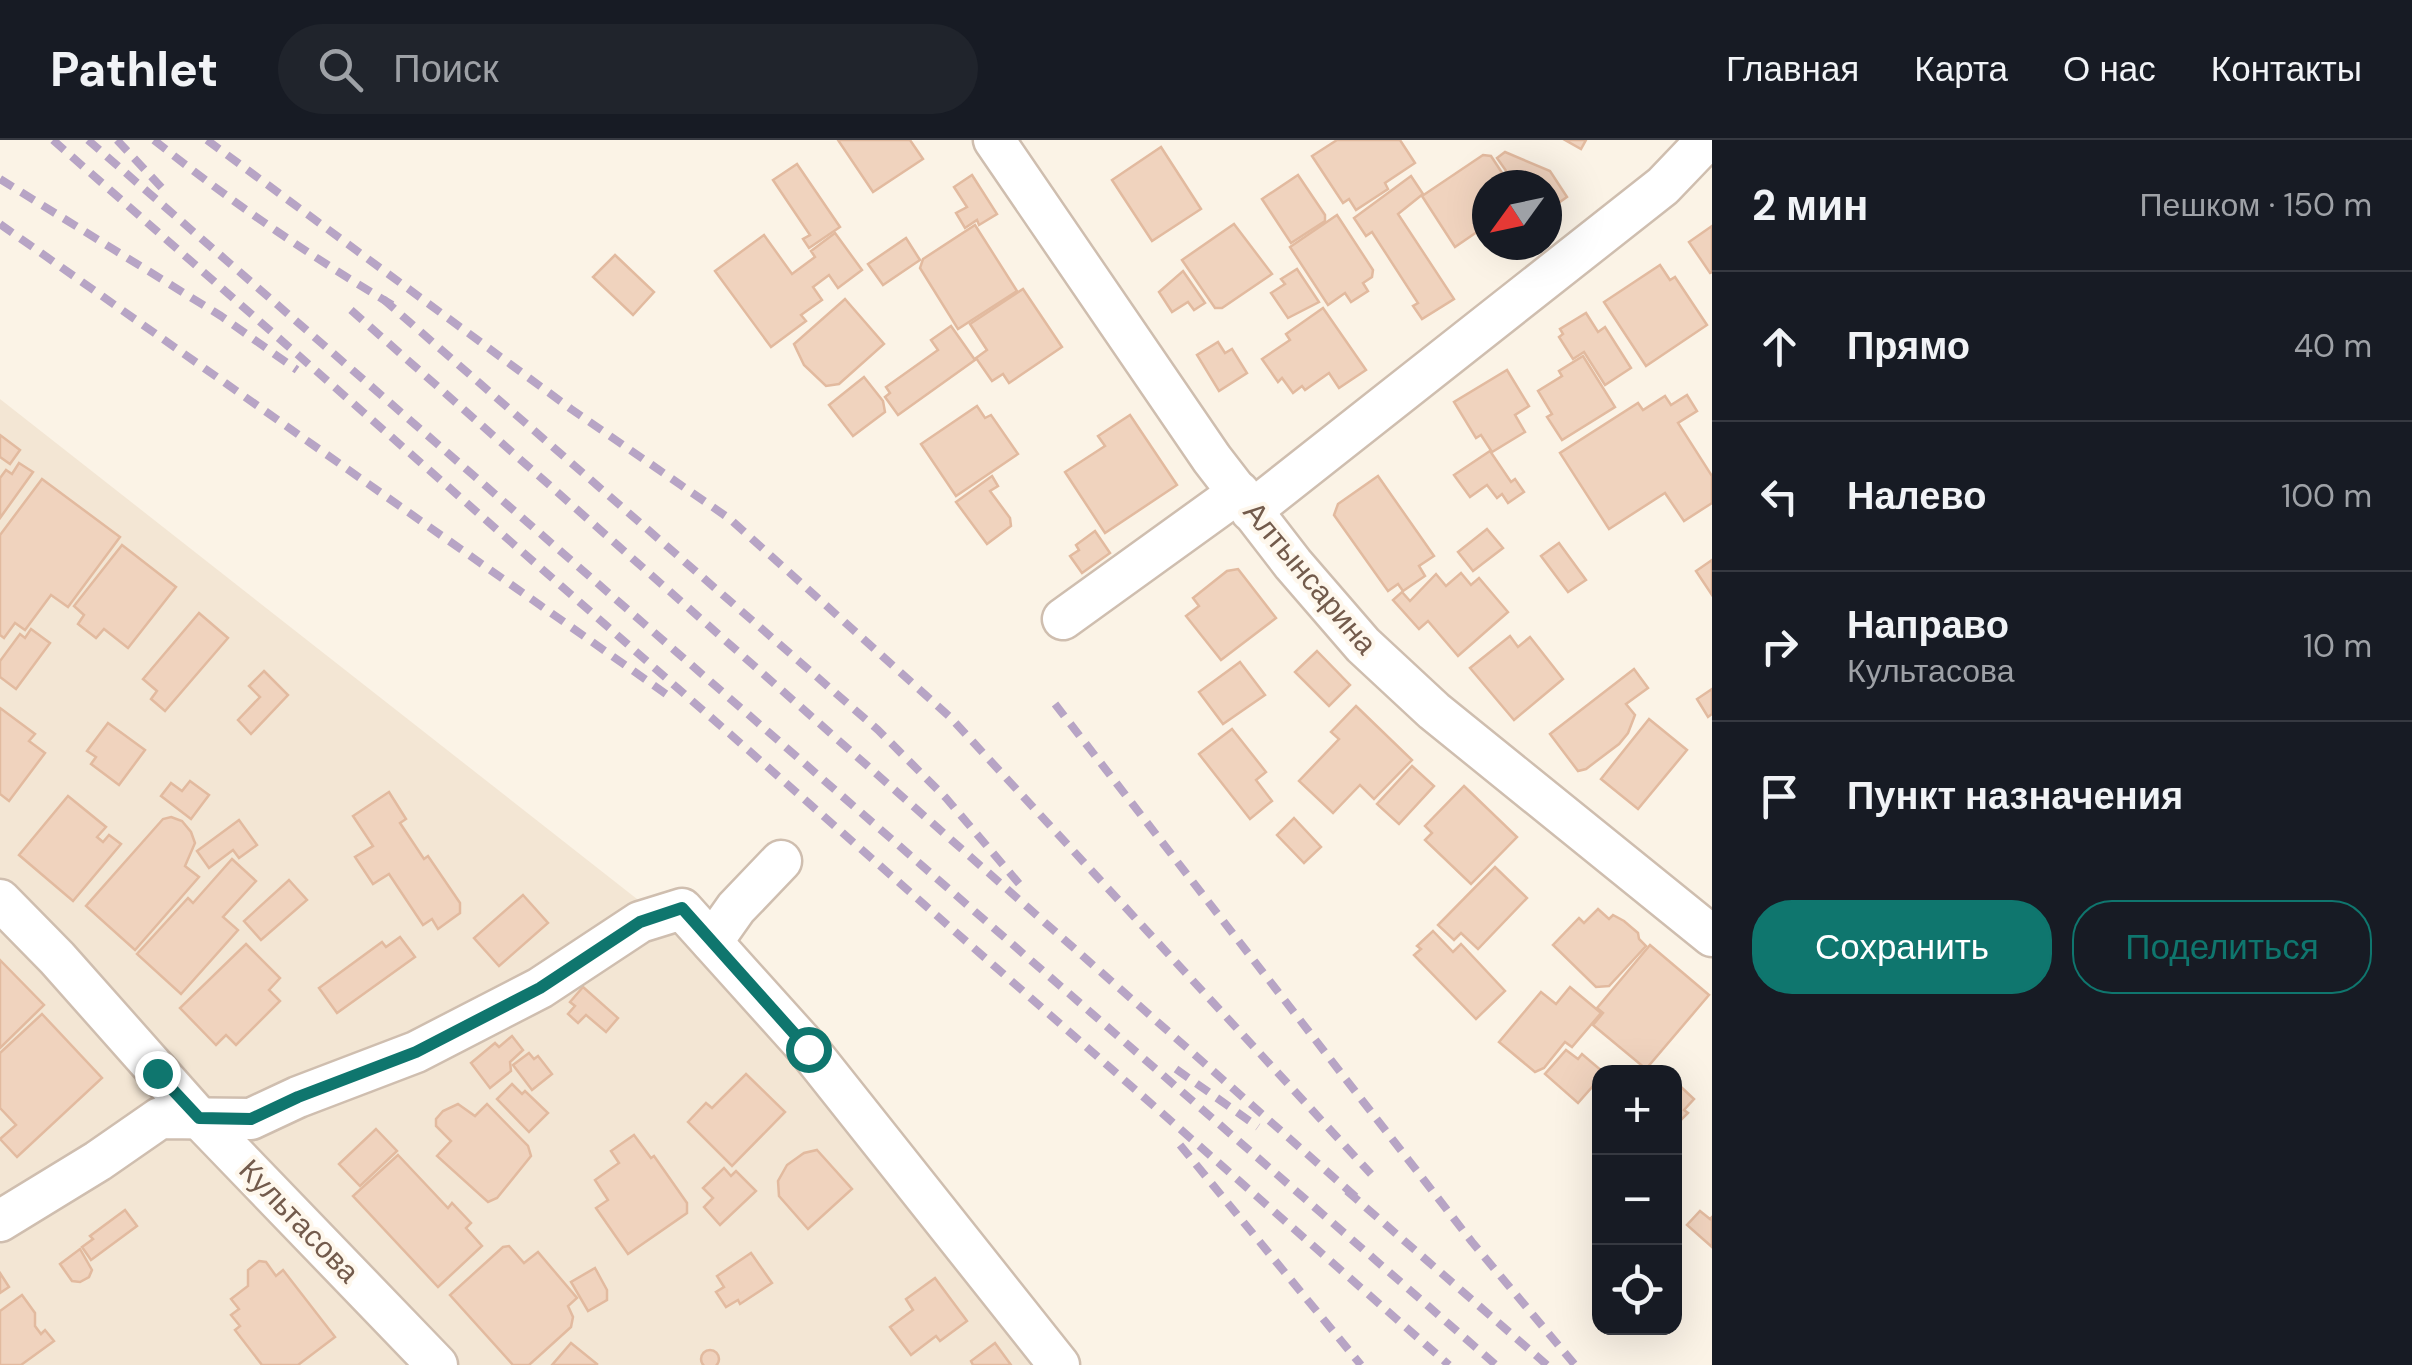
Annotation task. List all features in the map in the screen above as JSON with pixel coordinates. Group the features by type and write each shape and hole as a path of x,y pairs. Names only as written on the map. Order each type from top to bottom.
{"street":[{"name":"Алтынсарина","path":"994,140 1212,459 1363,645 1434,711 1712,936"},
{"path":"1063,619 1245,502 1664,186 1707,140"},
{"path":"712,942 736,908 781,861"},
{"name":"Культасова","path":"0,900 199,1118 436,1365"},
{"path":"0,1221 160,1118 251,1119 416,1052 540,988 640,922 682,908 808,1049 1059,1365"}],"shaded area":[{"path":"0,399 744,983 1047,1365 0,1365"}],"building":[{"path":"838,140 910,140 923,159 873,192"},
{"path":"1337,140 1400,140 1415,163 1385,183 1388,189 1356,210 1349,199 1343,203 1312,156"},
{"path":"1565,140 1586,140 1581,149"},
{"path":"1161,147 1201,209 1152,241 1112,180"},
{"path":"1505,152 1548,170 1505,170 1497,158"},
{"path":"1483,155 1491,156 1500,170 1472,170 1472,235 1455,247 1422,196"},
{"path":"797,164 840,227 809,248 803,239 810,235 773,180"},
{"path":"972,175 997,214 965,228 956,213 967,207 954,187"},
{"path":"1298,175 1325,215 1325,221 1291,243 1262,199"},
{"path":"1411,176 1423,194 1398,214 1454,299 1422,319 1413,306 1418,303 1372,232 1366,236 1354,218"},
{"path":"1337,215 1373,270 1372,277 1363,283 1368,291 1351,302 1345,293 1328,305 1290,247"},
{"path":"1234,224 1272,274 1222,308 1215,308 1182,260"},
{"path":"975,225 1017,291 958,329 920,268 923,259"},
{"path":"1712,226 1712,272 1710,273 1689,242"},
{"path":"835,233 862,270 838,288 829,275 813,287 822,300 801,315 806,321 771,347 715,271 764,235 792,274 815,257 811,251"},
{"path":"906,238 920,260 883,285 868,264"},
{"path":"615,255 654,292 633,315 593,277"},
{"path":"1660,265 1670,280 1675,277 1707,325 1646,366 1604,302"},
{"path":"1297,269 1319,302 1288,318 1271,293 1285,284 1281,279"},
{"path":"1183,271 1205,303 1194,310 1188,302 1172,312 1159,292"},
{"path":"1023,289 1062,347 1009,383 1003,374 992,381 976,358 987,350 970,324"},
{"path":"845,299 884,344 839,384 826,386 804,365 794,344"},
{"path":"1323,308 1366,370 1339,388 1329,373 1305,390 1302,386 1293,393 1282,378 1278,382 1262,359 1290,340 1286,334"},
{"path":"1586,313 1598,332 1605,327 1631,368 1605,385 1584,352 1573,359 1559,337 1563,334 1560,329"},
{"path":"951,326 975,360 898,415 885,397 890,393 886,387 938,350 931,340"},
{"path":"1218,342 1225,353 1232,349 1247,373 1219,391 1197,355"},
{"path":"1583,356 1615,407 1562,440 1547,417 1552,414 1538,391"},
{"path":"1507,370 1529,406 1515,415 1525,432 1492,452 1481,435 1476,438 1454,402"},
{"path":"864,377 883,401 885,412 853,436 829,405"},
{"path":"1687,395 1697,411 1678,423 1712,476 1712,503 1684,521 1665,493 1609,529 1560,453 1638,403 1643,410 1665,396 1671,405"},
{"path":"977,406 985,418 991,415 1018,454 956,496 921,444"},
{"path":"1130,415 1177,485 1105,533 1065,472 1105,446 1098,436"},
{"path":"0,435 20,450 10,464 0,457"},
{"path":"1490,451 1511,482 1515,479 1524,492 1508,503 1502,494 1497,498 1487,485 1470,497 1454,475"},
{"path":"19,463 33,472 0,518 0,478 6,470 12,474"},
{"path":"992,476 998,486 990,491 1010,518 1011,526 987,544 956,502"},
{"path":"1378,476 1434,556 1419,566 1425,576 1403,591 1398,584 1388,591 1334,515 1338,504"},
{"path":"42,479 120,537 68,607 51,595 25,630 15,623 4,638 0,635 0,535"},
{"path":"1487,529 1503,548 1473,571 1458,552"},
{"path":"1095,531 1110,553 1082,573 1070,556 1079,550 1076,545"},
{"path":"1559,543 1586,580 1568,592 1541,556"},
{"path":"122,545 176,587 128,648 104,629 96,638 78,624 84,615 74,606"},
{"path":"1712,560 1712,595 1696,571"},
{"path":"1238,569 1276,618 1221,660 1186,616 1199,606 1193,598 1227,571"},
{"path":"1461,573 1471,585 1479,578 1508,612 1458,656 1428,621 1419,629 1393,600 1402,592 1410,601 1436,574 1446,586"},
{"path":"199,613 228,638 165,711 151,699 157,691 143,679"},
{"path":"31,629 50,643 16,689 0,677 0,661 20,634 25,638"},
{"path":"1510,636 1518,647 1530,637 1563,679 1514,720 1470,668"},
{"path":"1317,651 1350,685 1329,706 1295,672"},
{"path":"1240,662 1265,695 1223,724 1199,692"},
{"path":"1634,669 1648,688 1626,704 1635,715 1628,733 1619,744 1578,771 1550,734"},
{"path":"264,671 288,695 251,734 238,720 260,697 249,686"},
{"path":"1712,689 1712,714 1708,717 1697,699"},
{"path":"1356,706 1412,760 1374,799 1360,785 1333,813 1299,781 1339,739 1331,732"},
{"path":"0,708 35,734 29,741 45,753 9,801 0,794"},
{"path":"1649,719 1687,750 1638,809 1601,779"},
{"path":"108,723 145,750 119,785 91,764 96,757 87,751"},
{"path":"1232,729 1266,772 1256,780 1272,801 1250,819 1199,754"},
{"path":"1412,766 1434,786 1399,824 1377,804"},
{"path":"190,781 209,795 191,819 161,796 171,783 182,791"},
{"path":"1464,786 1517,837 1471,884 1425,840 1432,833 1425,826"},
{"path":"389,792 406,819 400,823 460,903 460,913 438,929 432,919 423,925 389,874 373,884 355,857 373,846 353,816"},
{"path":"68,796 106,827 97,837 103,842 109,835 121,844 73,901 19,855"},
{"path":"1294,818 1321,847 1304,863 1277,835"},
{"path":"163,819 182,821 191,832 195,843 185,866 199,877 135,950 86,906"},
{"path":"239,820 257,845 239,858 233,850 209,868 197,851"},
{"path":"232,859 256,881 223,917 238,930 181,994 137,954 188,898 193,903"},
{"path":"1495,867 1527,898 1478,949 1461,933 1454,940 1438,925"},
{"path":"289,880 307,900 261,940 244,921"},
{"path":"523,895 548,923 499,966 474,938"},
{"path":"1598,909 1609,919 1613,915 1624,921 1646,946 1609,986 1596,987 1553,945 1579,918 1584,923"},
{"path":"1433,931 1453,952 1461,944 1505,991 1476,1019 1414,955 1421,949 1417,946"},
{"path":"400,937 415,957 337,1013 319,988 382,942 386,947"},
{"path":"246,944 280,978 269,990 280,1001 236,1045 226,1035 216,1045 180,1008"},
{"path":"1650,945 1709,995 1649,1065 1641,1065 1593,1025 1603,1013 1597,1008"},
{"path":"0,960 44,1005 0,1048"},
{"path":"583,987 618,1018 606,1032 586,1015 578,1023 568,1014 575,1006 570,1002"},
{"path":"1570,987 1601,1013 1572,1047 1565,1042 1544,1068 1535,1072 1499,1042 1541,992 1556,1004"},
{"path":"42,1014 102,1078 17,1157 0,1139 16,1125 0,1108 0,1053"},
{"path":"512,1036 523,1050 510,1062 511,1071 490,1088 471,1063 495,1043 499,1047"},
{"path":"1566,1050 1578,1059 1582,1054 1595,1065 1592,1087 1578,1103 1545,1074"},
{"path":"529,1053 534,1059 538,1056 552,1074 532,1090 513,1065"},
{"path":"746,1074 785,1112 732,1166 688,1122 706,1103 712,1108"},
{"path":"512,1084 548,1113 529,1132 497,1099"},
{"path":"1682,1088 1694,1099 1684,1110 1688,1113 1682,1119"},
{"path":"458,1104 475,1116 487,1104 528,1146 531,1156 497,1198 488,1202 437,1156 451,1141 436,1126 436,1119"},
{"path":"376,1129 397,1151 360,1186 339,1164"},
{"path":"634,1135 687,1203 687,1213 628,1254 596,1208 608,1200 595,1180 619,1163 611,1151"},
{"path":"817,1150 852,1189 808,1229 779,1196 778,1181 787,1165 804,1153"},
{"path":"398,1155 448,1208 452,1203 471,1223 466,1228 482,1246 438,1287 353,1196"},
{"path":"724,1168 731,1176 736,1171 756,1191 720,1225 704,1207 713,1198 703,1188"},
{"path":"125,1210 137,1226 91,1260 82,1247 93,1239 90,1236"},
{"path":"1700,1211 1712,1217 1712,1247 1687,1225"},
{"path":"509,1246 524,1263 538,1252 577,1298 568,1306 573,1317 571,1327 529,1365 513,1365 450,1295 503,1247"},
{"path":"80,1249 92,1270 80,1282 72,1281 60,1264"},
{"path":"751,1253 772,1283 740,1304 738,1300 726,1307 716,1292 724,1287 717,1276"},
{"path":"259,1261 266,1262 276,1276 283,1270 335,1337 298,1365 262,1365 235,1330 240,1326 231,1315 239,1309 231,1299 248,1286 248,1270"},
{"path":"595,1268 607,1290 607,1300 588,1311 571,1282"},
{"path":"0,1273 9,1287 0,1293"},
{"path":"935,1278 967,1321 940,1341 936,1336 911,1355 890,1327 913,1310 906,1299"},
{"path":"22,1295 35,1313 35,1326 41,1334 45,1330 54,1341 21,1365 0,1365 0,1311"},
{"path":"571,1343 597,1364 552,1365"},
{"path":"995,1343 1011,1365 973,1365 971,1361"},
{"path":"704,1353 716,1353 716,1365 704,1365"}],"railway":[{"path":"53,140 1449,1365"},
{"path":"88,140 1496,1365"},
{"path":"117,140 163,189"},
{"path":"154,140 271,228 394,306"},
{"path":"207,140 571,409 730,519 950,717 1371,1174"},
{"path":"0,179 221,316 297,370"},
{"path":"0,224 666,694"},
{"path":"383,299 878,730 946,798 1022,887"},
{"path":"351,310 1357,1198"},
{"path":"1055,704 1472,1242 1575,1365"},
{"path":"1176,1069 1258,1127"},
{"path":"1180,1145 1361,1365"},
{"path":"1347,1191 1547,1365"}],"route":[{"path":"157,1073 199,1118 251,1119 416,1052 540,988 640,922 682,908 808,1049"}]}
